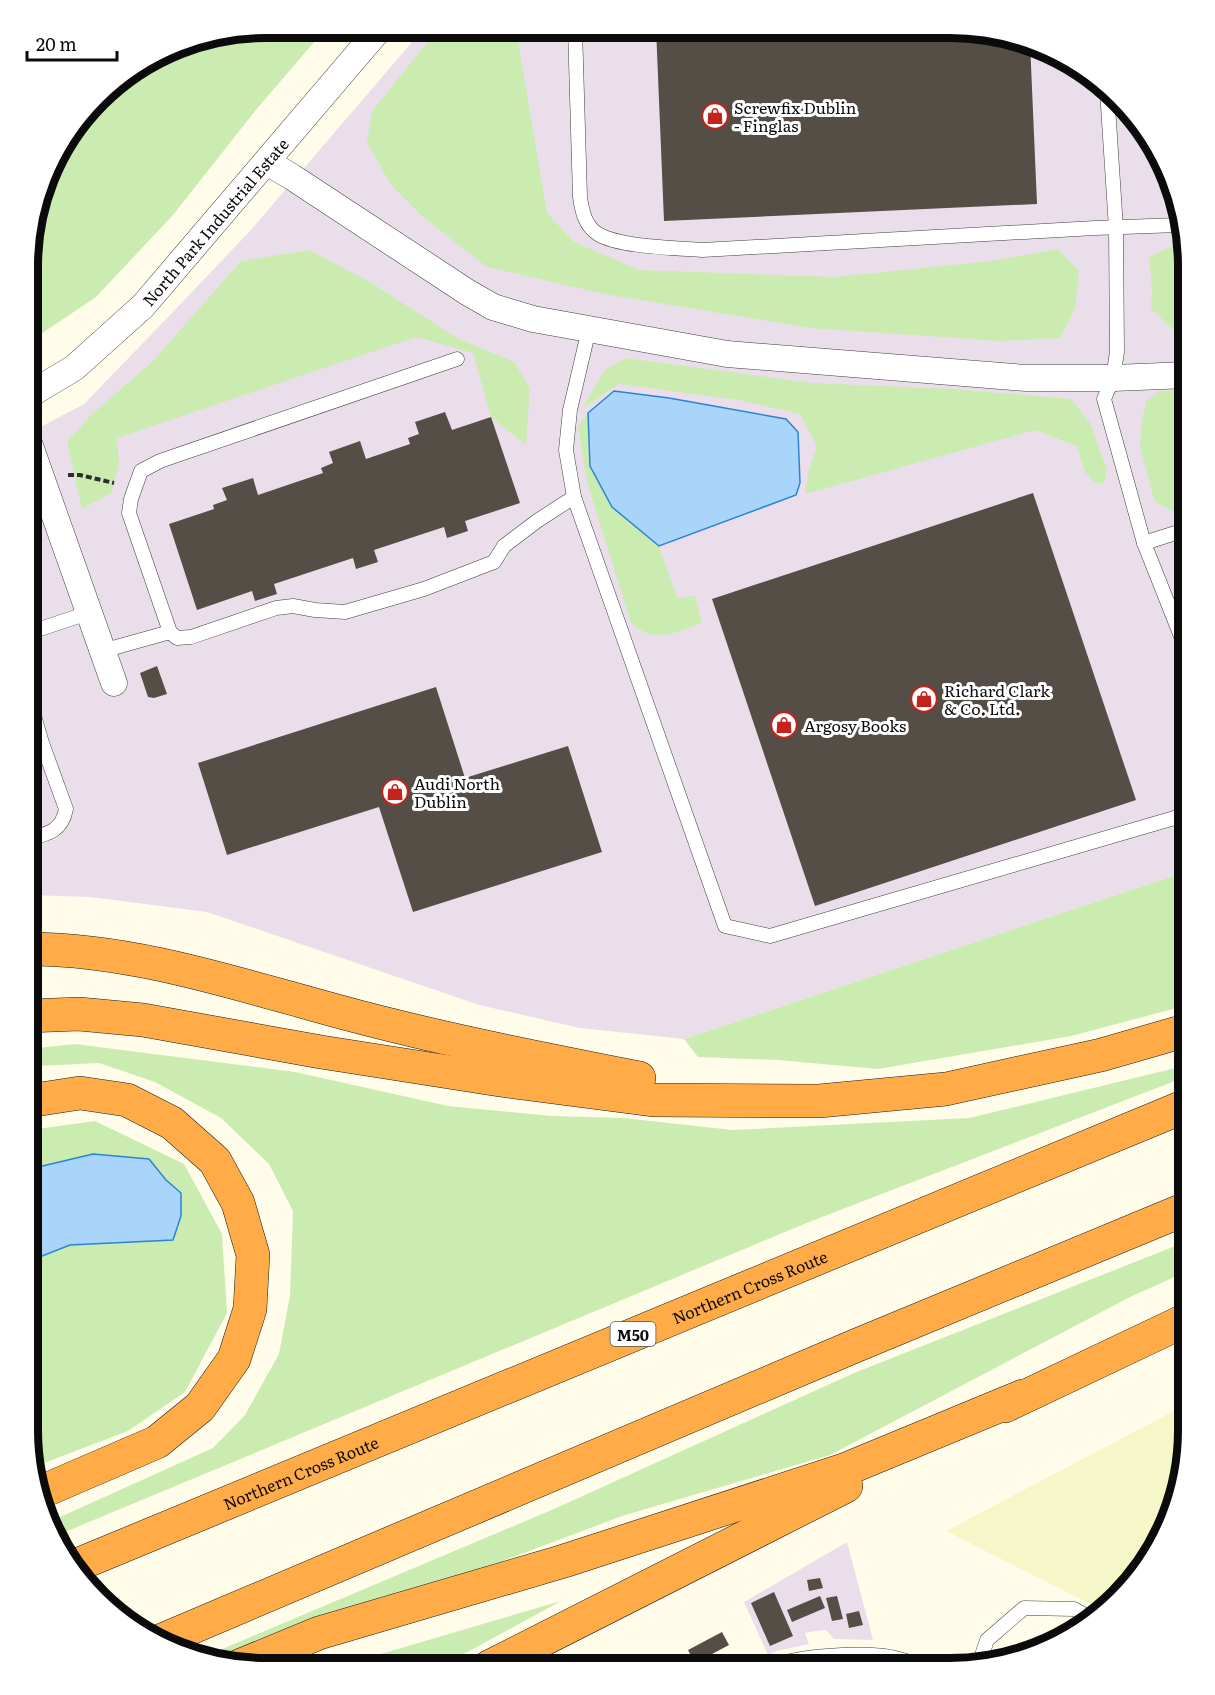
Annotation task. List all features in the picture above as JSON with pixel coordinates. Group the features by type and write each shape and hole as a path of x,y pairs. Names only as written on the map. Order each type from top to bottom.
{"highway":[{"path":"38,949 136,960 234,982 367,1019 543,1059 662,1082 731,1100"},
{"path":"38,1016 79,1014 143,1020 321,1052 500,1080 653,1100 819,1101 946,1089 1101,1055 1178,1033"},
{"path":"38,1100 80,1094 127,1100 171,1123 215,1161 238,1203 253,1255 250,1310 234,1359 200,1407 157,1442 45,1490"},
{"name":"Northern Cross Route","path":"82,1563 1178,1109"},
{"path":"171,1637 855,1346 1178,1212"},
{"path":"507,1658 1023,1396 1178,1324"},
{"path":"259,1658 319,1633 564,1561 844,1470 1023,1396"}],"street":[{"name":"North Park Industrial Estate","path":"38,390 74,368 143,306 372,38"},
{"path":"267,162 467,292 493,307 533,319 727,354 1026,378 1178,375"},
{"path":"38,469 114,684"}],"lane":[{"path":"575,38 582,213 589,226 599,234 615,241 654,247 702,250 1174,225"},
{"path":"1108,101 1116,228 1117,351 1113,378 1104,399 1144,543 1178,629"},
{"path":"589,329 570,410 566,450 574,497 725,926 770,936 1178,817"},
{"path":"457,359 160,461 141,471 131,499 129,513 170,632 177,638 191,637 276,608 293,606 345,612 424,589 494,562 504,546 574,497"},
{"path":"1144,543 1178,532"},
{"path":"38,630 88,612"},
{"path":"102,651 170,632"},
{"path":"38,729 66,809 64,819 49,834 38,837"},
{"path":"982,1655 987,1640 1024,1608 1074,1609 1083,1614"},
{"path":"812,1658 853,1655 892,1658"}],"path":[{"path":"40,475 80,476 135,487"}],"shaded area":[{"path":"416,38 964,38 1009,45 1050,61 1076,76 1111,104 1139,139 1160,178 1170,206 1176,236 1178,266 1178,874 684,1039 580,1028 479,1005 207,912 90,897 38,895 38,428 84,404 250,231"},
{"path":"847,1542 873,1640 834,1639 826,1630 816,1631 805,1633 809,1644 768,1655 744,1602"}],"green space":[{"path":"251,38 318,38 255,111 173,215 96,297 38,336 38,251 45,206 68,151 94,115 115,94 151,68 206,45"},
{"path":"431,38 518,38 547,213 574,242 639,270 835,277 991,261 1058,249 1079,271 1075,308 1060,338 1000,341 810,328 604,294 487,267 422,216 391,185 367,142 372,111"},
{"path":"1177,244 1178,331 1151,309 1149,257"},
{"path":"309,250 370,282 457,338 514,362 530,388 526,445 491,417 473,353 416,337 117,438 119,464 111,493 82,509 67,442 91,415 152,362 241,261"},
{"path":"625,358 812,383 953,389 1071,399 1090,423 1107,470 1104,484 1094,482 1085,472 1077,446 1035,430 805,494 809,470 817,446 800,414 738,400 619,384 582,409 605,370"},
{"path":"1178,390 1178,514 1155,502 1140,447 1146,401 1160,391"},
{"path":"588,413 590,466 612,506 659,546 677,598 695,596 702,623 674,633 657,635 648,634 631,623 587,482 578,426"},
{"path":"1178,874 1178,1008 1071,1036 878,1069 778,1060 698,1057 684,1039"},
{"path":"75,1044 295,1072 448,1106 552,1116 623,1118 733,1130 969,1118 1178,1067 1178,1080 809,1222 63,1533 56,1519 213,1448 245,1415 279,1354 290,1296 293,1211 269,1164 221,1118 155,1082 99,1063 38,1066 38,1048"},
{"path":"95,1121 184,1164 222,1234 227,1313 185,1392 128,1431 40,1464 38,1444 38,1129"},
{"path":"1178,1245 1178,1275 1130,1297 830,1455 622,1516 434,1587 233,1655 215,1652 554,1509 854,1373"},
{"path":"1178,1409 1176,1459 1170,1489 1160,1517 1139,1556 1111,1591 1094,1606 946,1531"},
{"path":"561,1601 456,1658 367,1658"}],"water":[{"path":"614,391 669,398 786,419 798,432 800,483 796,495 659,546 612,507 590,466 588,413"},
{"path":"93,1154 149,1159 166,1180 181,1193 181,1216 173,1240 70,1245 38,1258 38,1167"}],"building":[{"path":"656,38 964,38 1009,45 1030,53 1037,204 664,221"},
{"path":"445,412 452,430 491,417 520,503 465,521 468,531 447,538 444,527 374,550 378,562 356,569 353,558 274,584 277,594 255,601 252,591 197,610 169,524 214,509 213,505 227,500 222,488 253,478 258,495 323,473 321,468 333,463 329,452 360,441 366,459 410,444 408,438 419,434 415,422"},
{"name":"Richard Clark & Co. Ltd.","path":"1033,493 1136,800 815,906 712,599"},
{"path":"157,666 167,694 154,698 148,697 140,673"},
{"name":"Audi North Dublin","path":"436,687 465,778 568,746 602,852 413,912 379,807 227,855 198,763"},
{"path":"820,1578 823,1588 809,1591 807,1580"},
{"path":"774,1592 793,1636 770,1646 751,1603"},
{"path":"820,1596 825,1608 792,1622 787,1610"},
{"path":"837,1596 843,1619 832,1621 826,1598"},
{"path":"859,1611 863,1625 849,1628 846,1614"},
{"path":"722,1632 729,1645 704,1658 692,1658 688,1650"}],"place":[{"name":"Screwfix Dublin - Finglas","path":"715,116"},
{"name":"Richard Clark & Co. Ltd.","path":"924,699"},
{"name":"Argosy Books","path":"784,725"},
{"name":"Audi North Dublin","path":"395,792"}]}
